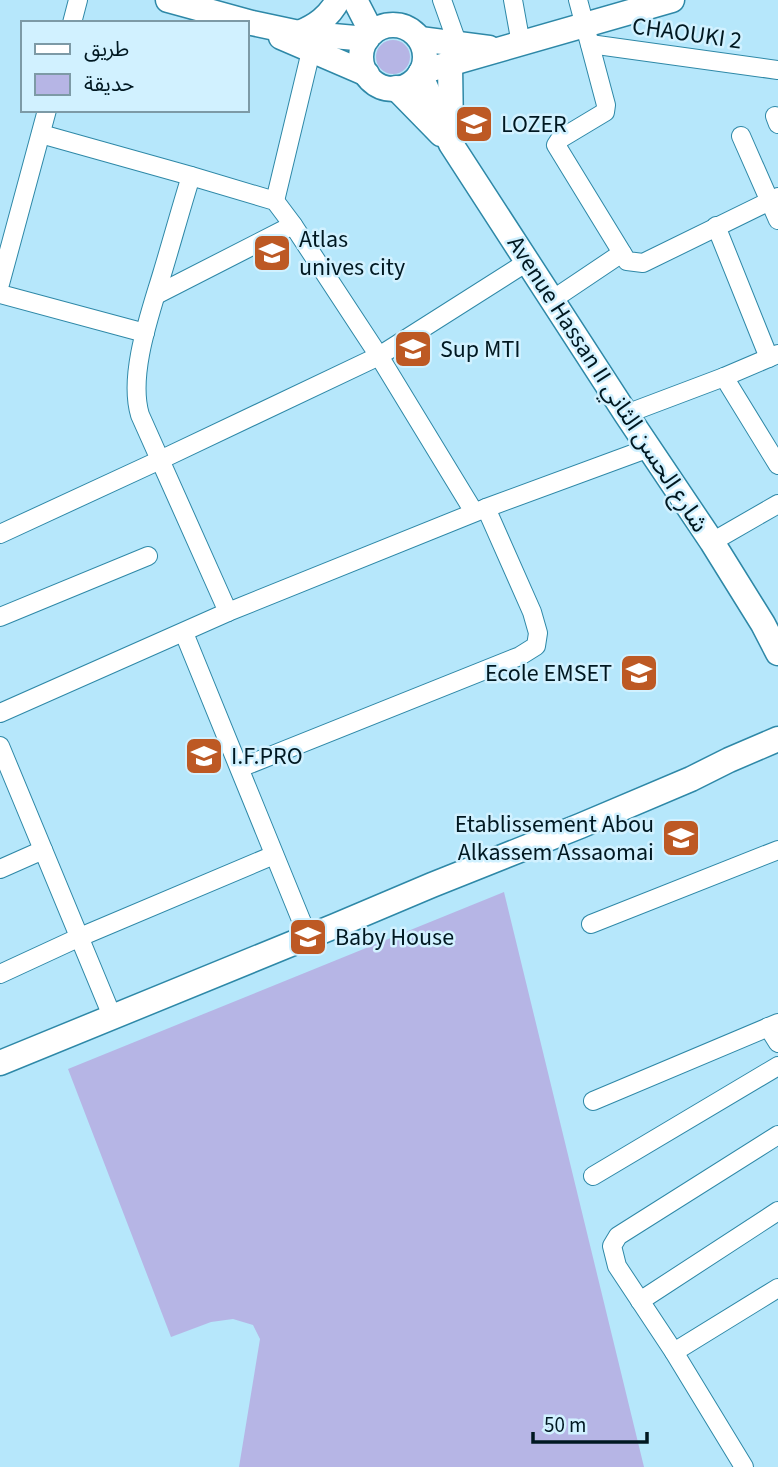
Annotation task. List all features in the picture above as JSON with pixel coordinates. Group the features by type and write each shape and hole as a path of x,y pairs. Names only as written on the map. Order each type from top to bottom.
{"street":[{"path":"73,21 78,0"},
{"path":"168,0 245,21"},
{"path":"275,201 305,42 313,27 326,18 338,0"},
{"path":"355,0 378,32"},
{"path":"373,0 378,32"},
{"path":"442,0 454,55 451,145"},
{"path":"512,47 513,0"},
{"path":"578,0 606,105 605,112 560,139 556,145 626,261 643,263 774,198"},
{"path":"396,89 408,85 420,73 454,55 587,35 660,2"},
{"path":"248,22 305,42 367,74"},
{"path":"305,42 405,27 420,39 454,55"},
{"path":"378,32 363,47 361,57 367,74 380,85 396,89 451,145"},
{"name":"CHAOUKI 2","path":"587,35 778,70"},
{"path":"420,39 425,53 420,73 451,145"},
{"path":"0,284 46,112"},
{"path":"41,134 275,201 480,510 532,612 538,633 536,646 520,656 240,768"},
{"path":"741,136 774,198 778,220"},
{"name":"Avenue Hassan II شارع الحسن الثاني","path":"451,145 770,632 778,653"},
{"path":"191,176 145,333 135,391 140,415 228,612"},
{"path":"156,295 293,225"},
{"path":"626,414 773,356 716,226"},
{"path":"552,300 622,253"},
{"path":"0,534 379,356 527,262"},
{"path":"0,294 145,333"},
{"path":"723,377 778,465"},
{"path":"0,713 228,612 480,510 649,448"},
{"path":"712,542 778,504"},
{"path":"0,617 148,556"},
{"path":"184,633 308,937"},
{"path":"0,1062 593,821 778,739"},
{"path":"0,746 112,1016"},
{"path":"691,779 778,759"},
{"path":"0,869 43,850"},
{"path":"591,924 778,850"},
{"path":"0,974 79,937 274,855"},
{"path":"593,1101 773,1025 778,1043"},
{"path":"593,1176 778,1066"},
{"path":"744,1467 614,1260 612,1246 621,1234 778,1135"},
{"path":"640,1301 778,1211"},
{"path":"674,1352 778,1287"}],"green space":[{"path":"393,40 405,45 410,57 405,69 393,74 381,69 376,57 381,45"},
{"path":"504,892 644,1467 239,1467 260,1339 253,1325 233,1319 211,1322 171,1337 68,1069"}],"place":[{"name":"LOZER","path":"474,124"},
{"name":"Atlas unives city","path":"272,253"},
{"name":"Sup MTI","path":"413,349"},
{"name":"Ecole EMSET","path":"639,673"},
{"name":"I.F.PRO","path":"204,756"},
{"name":"Etablissement Abou Alkassem Assaomai","path":"681,838"},
{"name":"Baby House","path":"308,937"}]}
